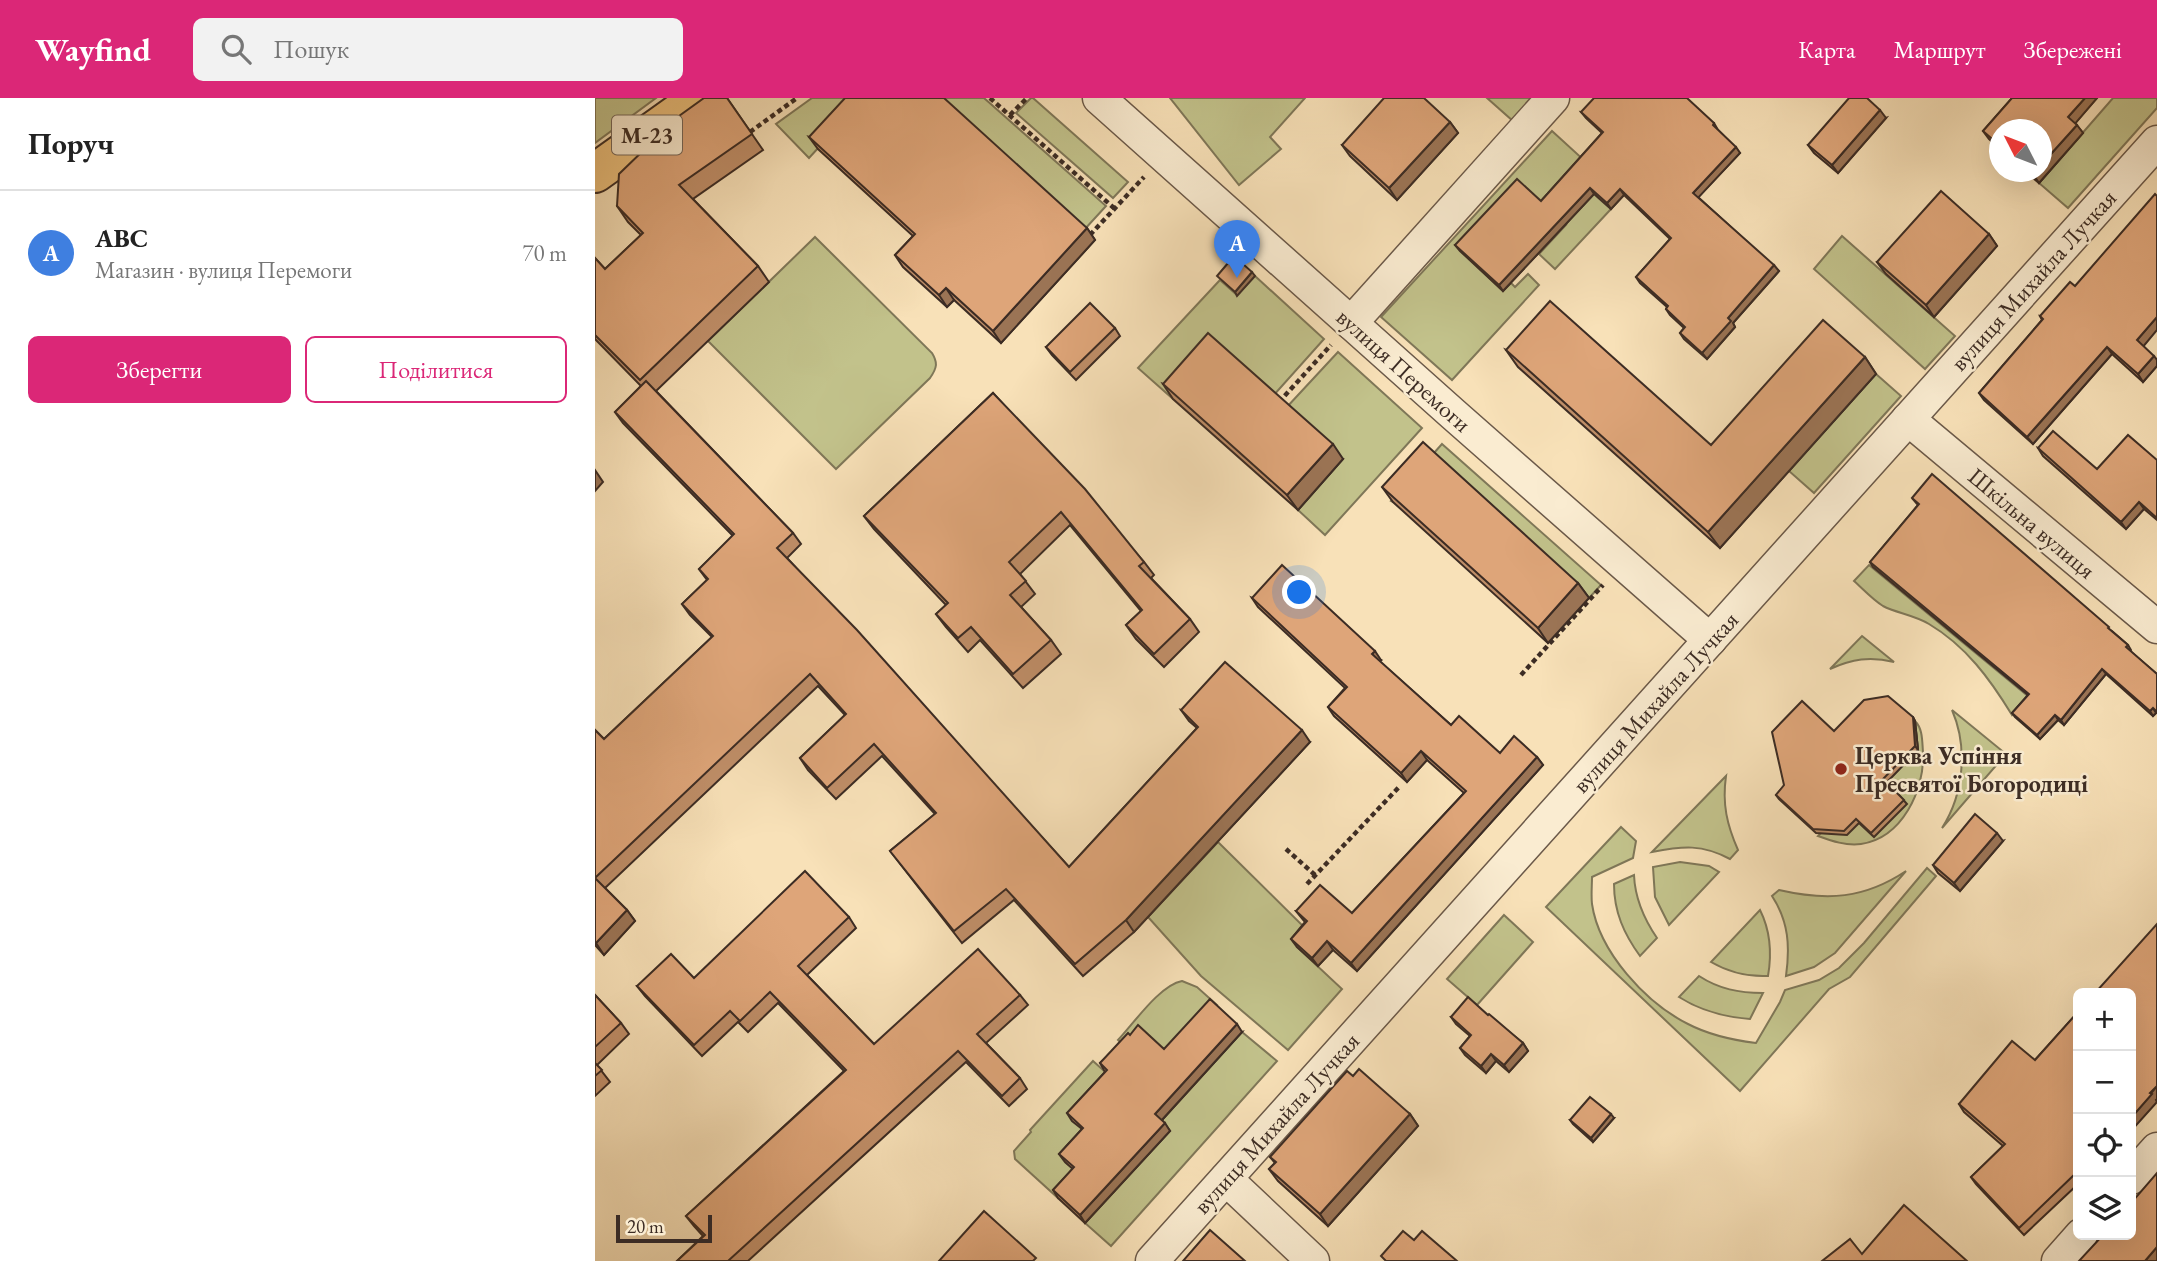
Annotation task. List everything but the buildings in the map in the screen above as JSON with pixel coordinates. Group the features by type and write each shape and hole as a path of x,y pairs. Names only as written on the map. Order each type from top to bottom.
{"highway":[{"name":"М-23","path":"595,173 700,98"}],"street":[{"name":"вулиця Перемоги","path":"1099,98 1710,640"},
{"path":"1351,323 1553,98"},
{"name":"вулиця Михайла Лучкая","path":"1152,1261 2157,142"},
{"name":"Шкільна вулиця","path":"1908,419 2157,627"},
{"path":"2132,1177 2157,1149"},
{"path":"1226,1179 1313,1261"},
{"path":"2058,1261 2077,1240"}],"path":[{"path":"750,132 797,98"},
{"path":"990,98 1115,208"},
{"path":"1010,116 1027,98"},
{"path":"1090,236 1164,156"},
{"path":"1279,402 1351,323"},
{"path":"1521,675 1623,564"},
{"path":"1307,884 1400,786"},
{"path":"1286,849 1315,876"}],"green space":[{"path":"595,98 656,98 595,143"},
{"path":"812,98 864,98 809,158 776,124"},
{"path":"940,98 984,98 1106,206 1084,230"},
{"path":"1031,98 1128,182 1113,198 1016,113"},
{"path":"1170,98 1305,98 1270,137 1281,149 1239,185"},
{"path":"1487,98 1534,98 1513,121"},
{"path":"2113,98 2157,98 2157,108 2068,208 2039,183 2052,182 2052,168"},
{"path":"1552,131 1586,162 1611,209 1555,269 1539,254 1565,226 1460,250 1503,291 1511,283 1515,287 1528,274 1539,285 1452,380 1381,317"},
{"path":"1842,236 1955,336 1925,369 1814,269"},
{"path":"815,237 932,353 936,363 930,378 836,469 708,341"},
{"path":"1255,276 1324,339 1273,396 1173,399 1138,368 1220,280 1237,295"},
{"path":"1338,352 1422,428 1325,535 1298,510 1343,459 1286,408"},
{"path":"1876,374 1901,396 1814,493 1789,471"},
{"path":"1442,444 1601,585 1589,598 1434,457 1393,502 1391,501"},
{"path":"1869,565 2029,697 2012,715 1986,676 1954,642 1923,621 1883,606 1854,581"},
{"path":"1862,636 1894,662 1861,660 1830,669"},
{"path":"1952,710 2006,754 1942,828 1955,800 1961,770 1960,739"},
{"path":"1915,721 1922,735 1923,767 1915,796 1899,822 1876,840 1861,844 1844,844 1818,836 1886,783 1918,750"},
{"path":"1726,776 1726,814 1738,850 1730,859 1710,851 1692,848 1652,852"},
{"path":"1621,827 1636,841 1633,858 1592,877 1592,904 1596,922 1614,958 1641,989 1672,1015 1704,1031 1747,1042 1756,1043 1785,990 1819,980 1839,968 1864,943 1927,868 1936,876 1850,977 1829,989 1740,1091 1546,907"},
{"path":"1218,842 1310,933 1297,947 1342,989 1288,1050 1201,976 1148,917"},
{"path":"1680,862 1709,866 1719,872 1669,925 1655,897 1653,867"},
{"path":"1906,871 1835,953 1814,967 1786,976 1787,935 1782,915 1772,896 1779,890 1813,896 1845,895 1875,887"},
{"path":"1634,875 1641,908 1657,938 1640,956 1621,922 1614,894 1614,884"},
{"path":"1760,910 1770,943 1768,976 1739,974 1711,962"},
{"path":"1504,915 1533,942 1477,1005 1447,979"},
{"path":"1699,976 1729,989 1763,993 1750,1019 1713,1012 1679,997"},
{"path":"1182,981 1197,987 1217,1005 1153,1072 1118,1040 1156,997"},
{"path":"1242,1032 1277,1061 1111,1246 1085,1223 1170,1131 1160,1122"},
{"path":"1093,1061 1140,1103 1089,1136 1066,1163 1080,1175 1058,1198 1015,1159 1014,1151"}],"place":[{"name":"ABC","path":"1237,278"},
{"name":"Церква Успіння Пресвятої Богородиці","path":"1841,769"}]}
